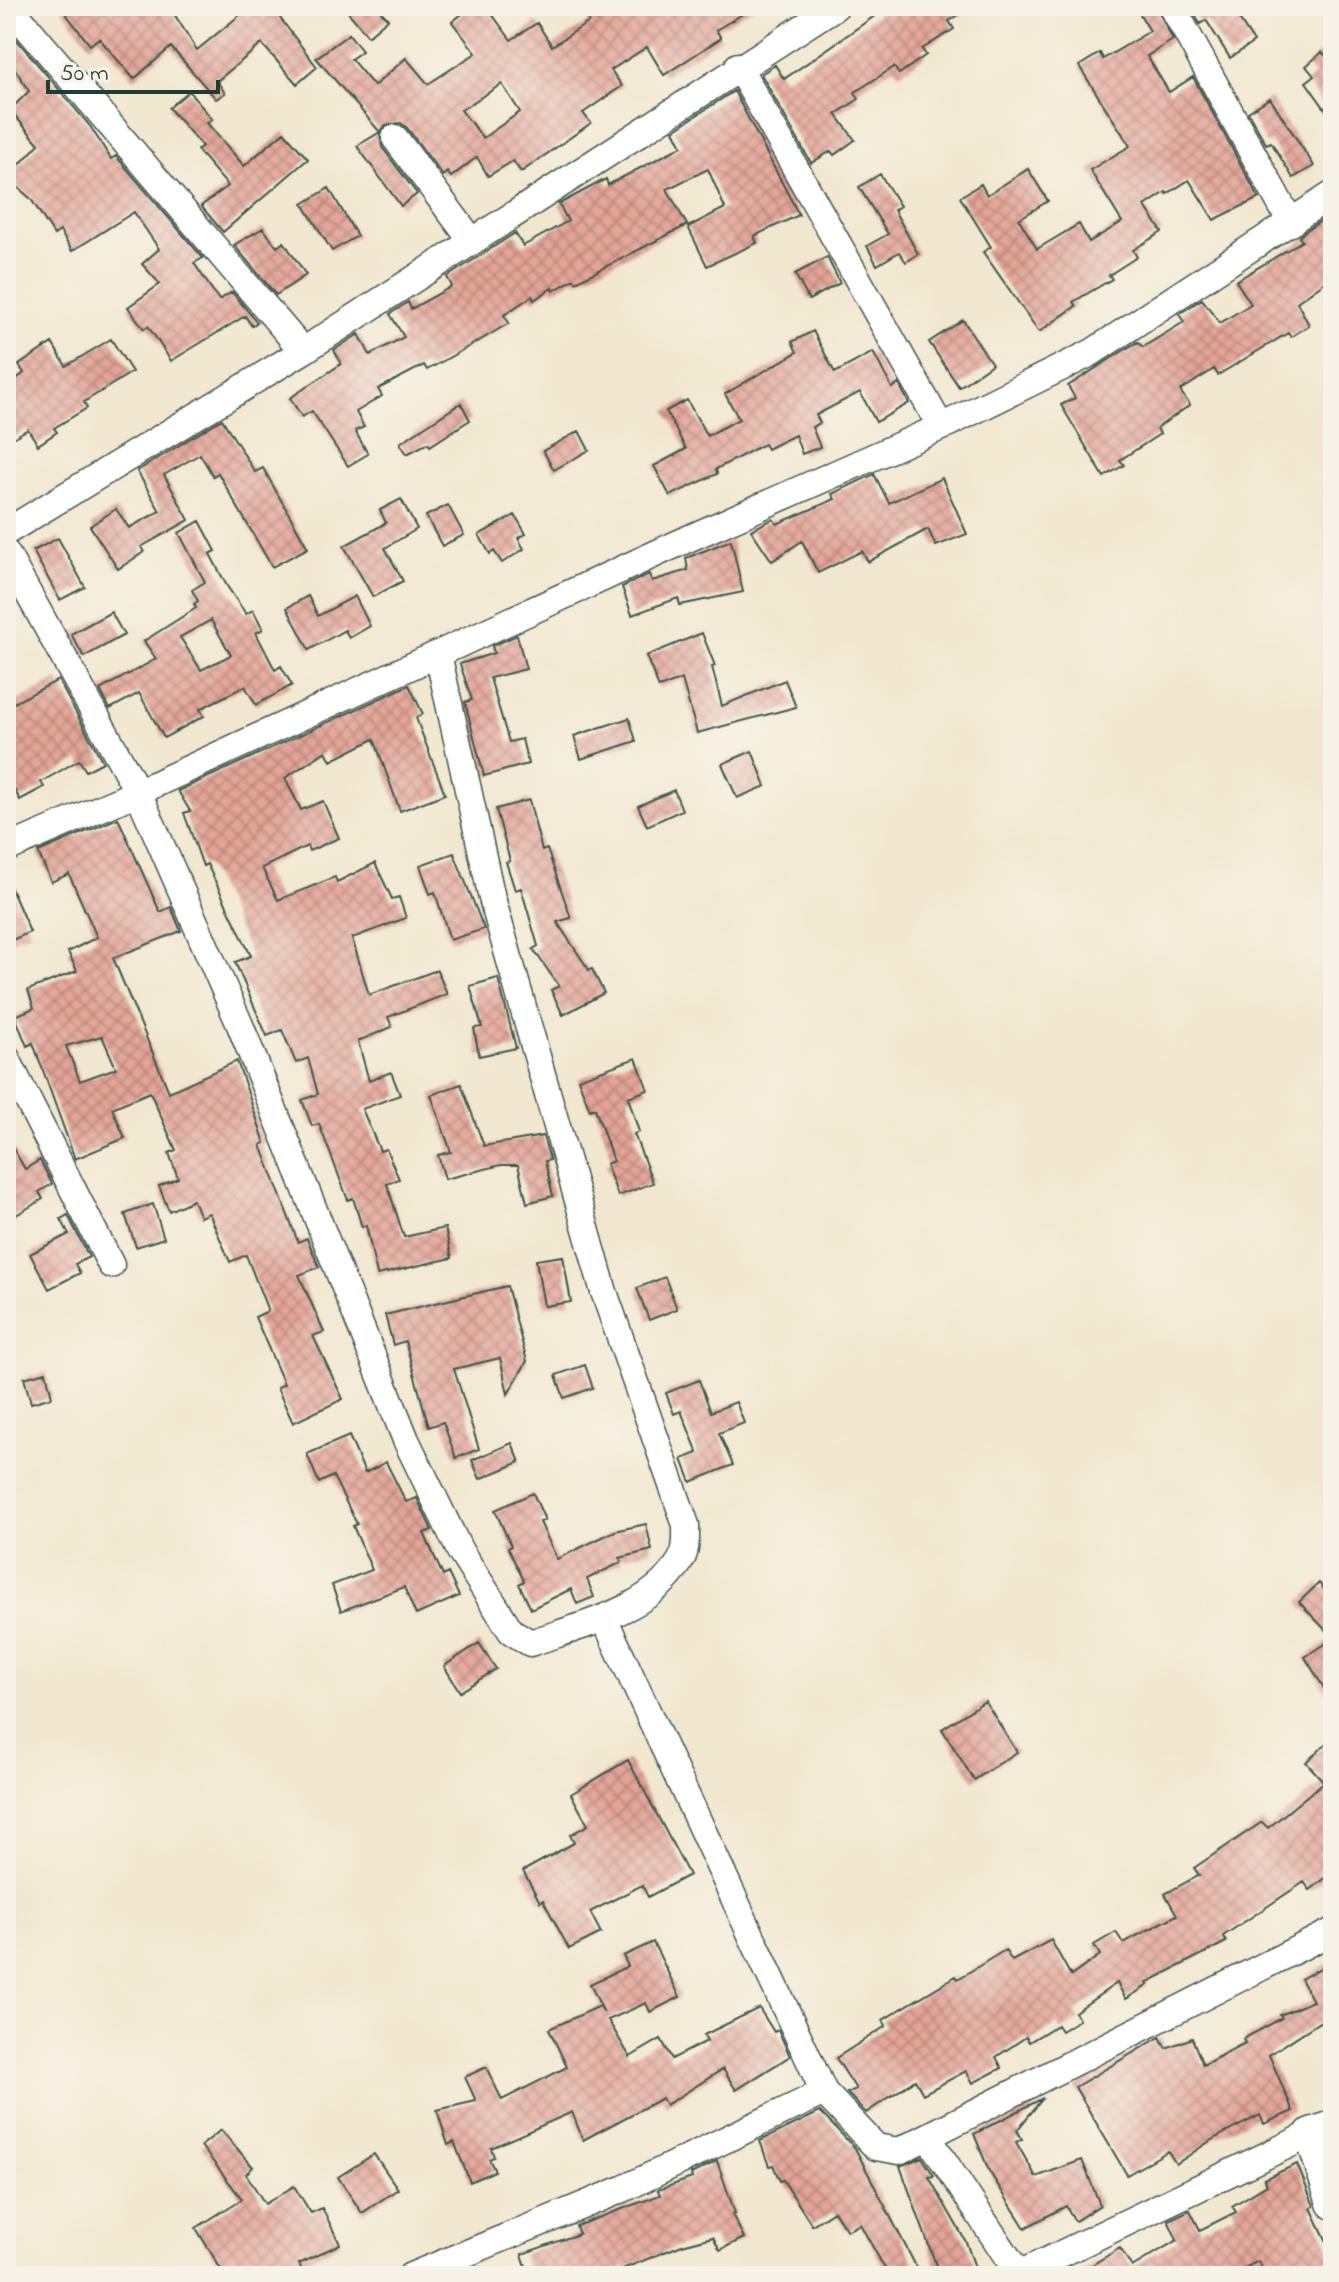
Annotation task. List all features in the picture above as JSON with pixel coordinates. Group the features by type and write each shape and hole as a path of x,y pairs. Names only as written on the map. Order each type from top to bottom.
{"street":[{"path":"9,6 303,351"},
{"path":"6,532 303,351 738,66 836,6"},
{"path":"1172,6 1291,223"},
{"path":"738,66 941,427"},
{"path":"395,138 472,241"},
{"path":"6,849 941,427 1091,353 1333,194"},
{"path":"6,553 138,792 240,1025 406,1440 460,1551 511,1631 530,1643 604,1618 662,1587 685,1553 686,1525 599,1276 492,898 438,654"},
{"path":"6,1057 111,1265"},
{"path":"604,1618 824,2092 876,2147 899,2151 1333,1931"},
{"path":"411,2276 623,2189 824,2092"},
{"path":"928,2137 1019,2275 1322,2130 1333,2203"}],"building":[{"path":"60,6 169,6 197,50 241,14 235,6 271,6 317,67 297,84 262,44 217,81 225,93 216,99 171,47 134,79 99,38 90,45"},
{"path":"343,6 376,6 388,19 368,36"},
{"path":"472,6 486,6 511,40 537,23 552,46 589,22 578,6 756,6 716,30 721,38 664,75 647,47 611,70 622,86 583,113 591,123 521,172 513,161 488,176 477,157 451,177 447,172 443,176 407,128 401,123 386,125 380,132 316,58 349,34 362,51 351,59 374,86 406,58 428,84 476,53 452,22","holes":["502,84 520,112 483,138 461,110"]},
{"path":"889,6 973,6 949,21 954,29 922,49 926,55 899,74 894,67 855,92 859,99 836,114 855,140 834,155 831,151 811,163 761,74 775,65 784,79"},
{"path":"1135,6 1156,6 1173,40 1147,56 1169,92 1193,77 1259,198 1214,220 1189,180 1166,192 1145,206 1162,232 1133,250 1137,257 1109,275 1112,279 1073,302 1076,306 1039,332 983,252 991,247 960,197 981,184 987,195 1028,169 1048,201 1019,219 1037,249 1079,224 1089,242 1122,222 1090,170 1130,146 1079,66 1100,53 1103,59 1150,31"},
{"path":"1190,6 1260,6 1239,19 1254,42 1230,58 1206,20 1200,24"},
{"path":"6,27 90,126 111,159 116,156 203,258 194,263 219,300 232,292 257,322 252,326 245,316 171,361 148,326 144,329 128,307 160,284 142,264 159,249 134,212 72,251 60,231 54,235 31,199 7,178 39,144 10,110 29,91 6,55"},
{"path":"1322,52 1333,63 1333,120 1306,82 1314,76 1306,66"},
{"path":"189,91 212,119 207,123 244,166 284,132 308,159 223,232 201,206 228,186 197,150 202,146 169,108"},
{"path":"734,91 799,215 754,236 757,243 707,266 688,227 725,208 708,169 667,189 687,225 576,282 574,279 553,291 552,288 534,300 532,296 504,315 509,323 427,370 424,365 378,389 382,396 356,412 364,427 355,431 368,454 348,466 312,411 302,417 290,398 341,364 334,350 359,334 370,355 404,337 390,314 408,302 411,309 452,286 447,277 515,233 523,246 568,221 559,204 606,179 608,185 682,146 674,130"},
{"path":"1270,98 1314,166 1293,178 1271,142 1266,144 1248,112"},
{"path":"380,132 382,147 417,194 401,206 357,146"},
{"path":"880,174 900,206 894,210 918,254 906,262 899,252 877,265 867,246 888,234 859,187"},
{"path":"329,188 357,236 332,251 303,204"},
{"path":"1333,213 1333,276 1297,302 1309,325 1291,337 1288,333 1218,375 1214,369 1180,391 1190,405 1157,428 1160,434 1120,460 1124,465 1104,477 1061,405 1075,398 1068,386 1137,342 1143,347 1184,322 1179,314 1202,299 1220,323 1251,304 1236,281 1302,241 1299,237 1304,232"},
{"path":"263,228 277,247 284,242 306,275 276,295 234,245"},
{"path":"827,257 840,283 809,300 795,274"},
{"path":"963,320 992,364 959,387 929,342"},
{"path":"813,331 835,373 873,352 892,388 899,384 909,403 876,422 860,392 816,415 820,423 812,427 820,447 802,454 795,435 767,449 764,444 716,469 717,474 670,496 654,466 686,449 666,411 687,400 707,436 739,419 725,394 797,352 792,342"},
{"path":"111,339 132,372 84,402 87,408 54,428 57,432 38,445 28,429 6,442 6,387 24,373 19,365 52,343 66,366"},
{"path":"461,403 470,420 430,446 428,443 407,454 400,443"},
{"path":"222,419 255,472 263,468 308,548 272,567 218,473 213,476 200,454 164,475 189,520 141,547 144,552 118,569 90,526 116,509 129,528 160,511 137,471"},
{"path":"579,431 589,450 554,470 543,451"},
{"path":"874,474 889,503 942,478 967,534 936,546 928,529 868,562 862,551 818,573 802,541 772,561 751,530 773,519 777,524 835,499 832,494"},
{"path":"401,499 417,529 385,548 403,581 373,597 344,546 386,523 380,510"},
{"path":"448,505 464,535 442,546 426,516"},
{"path":"515,515 526,534 518,538 524,549 502,563 494,551 490,554 479,535"},
{"path":"200,521 216,551 210,554 227,586 246,614 253,610 263,629 256,633 275,670 281,666 292,685 256,705 245,686 200,709 204,716 164,738 139,693 110,709 100,690 156,659 144,641 196,608 194,604 198,601 192,590 205,582 179,533","holes":["211,620 231,655 201,670 180,637"]},
{"path":"58,538 85,587 60,600 33,551"},
{"path":"731,540 743,592 680,605 678,598 632,615 622,587 649,574 652,581 688,570 686,558"},
{"path":"308,596 318,616 355,596 370,626 349,638 345,630 309,650 287,608"},
{"path":"111,612 124,635 84,657 71,634"},
{"path":"702,633 715,666 712,667 722,706 785,680 796,707 697,733 682,679 659,688 646,656"},
{"path":"517,635 526,669 490,678 509,742 522,739 528,764 484,776 465,702 472,700 460,664 494,653 492,646"},
{"path":"58,680 103,762 86,771 79,760 41,782 44,787 20,800 6,775 6,707"},
{"path":"409,685 423,714 416,718 445,794 400,811 374,739 331,761 326,751 285,778 301,810 323,801 339,838 309,851 307,846 262,868 278,900 335,877 337,882 375,863 392,899 399,897 406,918 352,938 369,995 437,970 447,994 388,1017 392,1027 358,1041 369,1081 391,1072 400,1095 362,1109 380,1151 386,1149 399,1179 387,1184 404,1237 445,1228 452,1258 377,1275 366,1225 362,1227 353,1198 348,1200 319,1124 312,1126 302,1100 318,1094 308,1058 296,1063 282,1030 267,1036 235,962 251,956 207,864 203,866 184,813 190,811 178,791"},
{"path":"629,718 636,741 581,759 574,736"},
{"path":"752,751 766,786 737,798 722,764"},
{"path":"674,790 682,810 647,826 638,806"},
{"path":"529,800 542,851 547,849 571,918 557,922 589,970 592,969 604,993 563,1015 551,990 559,986 533,949 538,946 521,888 515,890 506,862 510,861 496,809"},
{"path":"118,818 160,912 171,907 181,931 113,958 169,1092 237,1061 265,1143 261,1145 298,1242 307,1238 319,1267 299,1275 324,1332 313,1336 343,1399 293,1423 277,1388 284,1384 255,1317 268,1311 246,1255 230,1262 209,1213 200,1217 193,1200 169,1211 159,1186 178,1178 169,1153 176,1150 150,1092 112,1108 125,1138 75,1159 33,1043 27,1046 15,1016 34,1008 28,990 77,971 68,952 97,937 69,874 51,882 38,852","holes":["102,1036 116,1068 80,1081 66,1046"]},
{"path":"454,853 484,929 450,940 435,892 430,894 420,865"},
{"path":"6,877 30,932 6,943"},
{"path":"498,978 516,1048 479,1056 474,1028 482,1027 470,986"},
{"path":"636,1058 648,1090 628,1097 639,1132 634,1134 653,1183 618,1196 606,1164 613,1161 595,1108 590,1110 578,1079"},
{"path":"461,1084 484,1146 543,1136 550,1160 545,1161 553,1196 527,1203 518,1165 501,1165 445,1179 438,1155 451,1152 431,1095"},
{"path":"6,1136 25,1169 40,1160 52,1184 39,1192 43,1199 6,1221"},
{"path":"153,1204 164,1238 136,1247 125,1214"},
{"path":"68,1215 89,1257 75,1264 80,1273 49,1289 30,1254 69,1234 61,1219"},
{"path":"563,1256 571,1302 544,1306 536,1260"},
{"path":"665,1277 677,1309 649,1320 637,1288"},
{"path":"507,1286 527,1361 508,1394 500,1358 454,1369 479,1449 456,1458 443,1422 429,1427 405,1341 393,1345 385,1315"},
{"path":"585,1365 593,1388 564,1398 556,1375"},
{"path":"46,1372 52,1397 31,1403 24,1378"},
{"path":"699,1380 711,1412 736,1402 744,1423 719,1433 733,1465 691,1482 682,1459 698,1453 681,1411 674,1414 666,1393"},
{"path":"349,1436 365,1473 386,1462 406,1502 417,1498 432,1530 424,1533 443,1576 448,1573 459,1596 416,1615 404,1587 341,1611 332,1585 372,1570 353,1526 357,1524 333,1476 319,1483 307,1454"},
{"path":"512,1443 520,1462 480,1479 472,1460"},
{"path":"533,1493 545,1520 540,1522 557,1559 615,1531 646,1524 652,1550 620,1558 622,1562 587,1579 594,1597 577,1604 571,1589 531,1609 519,1584 524,1581 495,1510"},
{"path":"1333,1580 1333,1638 1299,1602 1319,1583 1324,1589"},
{"path":"1333,1639 1333,1703 1305,1657"},
{"path":"479,1643 496,1669 460,1692 444,1666"},
{"path":"985,1701 1017,1752 974,1780 942,1729"},
{"path":"1333,1738 1333,1872 1310,1890 1304,1882 1223,1936 1226,1942 1146,1983 1148,1985 1126,1999 1117,1983 1075,2012 1079,2020 1061,2031 1057,2025 1029,2042 1026,2037 996,2057 1002,2068 973,2083 966,2071 923,2094 915,2080 866,2113 847,2093 856,2089 836,2058 886,2026 883,2020 956,1976 958,1979 1005,1950 1012,1961 1051,1940 1071,1976 1100,1955 1094,1945 1116,1932 1123,1943 1177,1915 1165,1894 1199,1875 1194,1868 1262,1822 1268,1828 1324,1782 1306,1762"},
{"path":"628,1760 689,1875 648,1897 642,1885 590,1912 601,1933 569,1949 543,1900 540,1902 523,1871 574,1843 570,1835 588,1825 571,1794"},
{"path":"653,1942 680,1997 650,2012 646,2003 608,2020 630,2057 661,2039 672,2059 707,2041 704,2035 759,2008 774,2032 778,2030 790,2056 736,2090 723,2069 666,2105 662,2098 583,2140 572,2112 491,2148 494,2157 489,2159 495,2171 470,2182 454,2142 448,2145 437,2110 476,2101 465,2077 486,2067 502,2100 567,2067 549,2029 600,2006 604,2013 590,1984 628,1966 623,1956"},
{"path":"1333,1961 1333,2044 1321,2021 1269,2055 1293,2111 1264,2124 1260,2115 1213,2139 1176,2164 1168,2151 1127,2175 1075,2087 1160,2037 1166,2048 1192,2038 1203,2065 1245,2043 1243,2039 1282,2018 1280,2015 1313,2001 1301,1979"},
{"path":"1043,2098 1017,2130 1022,2139 1016,2142 1036,2177 1082,2160 1100,2205 1075,2221 1066,2206 1025,2228 989,2171 974,2134"},
{"path":"820,2112 855,2148 921,2276 889,2276 860,2224 847,2231 834,2211 812,2225 783,2180 780,2181 773,2165 769,2166 760,2141"},
{"path":"221,2130 253,2167 246,2174 265,2204 294,2186 311,2213 322,2208 340,2244 299,2264 302,2270 290,2276 225,2276 196,2228 242,2199 201,2146"},
{"path":"374,2154 398,2189 362,2213 338,2177"},
{"path":"922,2157 934,2176 929,2177 966,2242 978,2276 940,2276 900,2166"},
{"path":"717,2161 735,2213 732,2214 744,2238 720,2250 713,2237 682,2245 620,2270 623,2276 529,2276 522,2254 579,2234 576,2226 660,2195 658,2190 692,2178 691,2174"},
{"path":"1297,2164 1314,2206 1311,2208 1333,2254 1333,2276 1314,2276 1311,2270 1298,2276 1266,2276 1258,2261 1230,2276 1074,2276 1120,2248 1132,2267 1177,2240 1168,2220 1190,2210 1200,2230 1236,2212 1232,2206 1267,2185 1264,2179"}]}
